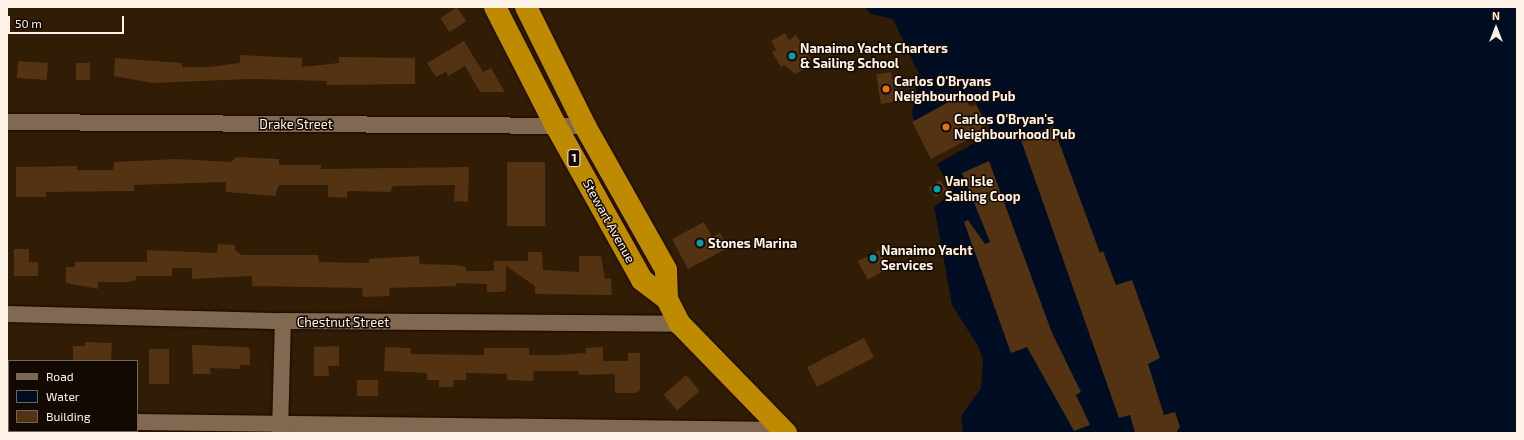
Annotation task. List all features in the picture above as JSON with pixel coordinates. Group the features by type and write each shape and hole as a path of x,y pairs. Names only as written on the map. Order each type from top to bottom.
{"highway":[{"name":"Stewart Avenue","path":"495,7 556,126 642,280 667,299 680,324 784,432"},
{"name":"Stewart Avenue","path":"526,7 585,126 666,270 667,299"},
{"path":"538,7 565,85"}],"street":[{"name":"Drake Street","path":"7,122 585,126"},
{"name":"Chestnut Street","path":"7,314 283,321 680,324"},
{"path":"280,428 283,321"},
{"path":"138,422 280,428 784,432"}],"water":[{"path":"864,7 1517,7 1517,433 963,433 961,416 981,388 983,360 978,346 952,305 931,189 912,113 919,74 893,19 871,14"}],"pier":[{"name":"Carlos O'Bryan's Neighbourhood Pub","path":"970,92 992,133 937,164 953,193 934,207 912,122"}],"building":[{"path":"457,7 466,21 449,32 440,18"},
{"name":"Nanaimo Yacht Charters & Sailing School","path":"785,33 789,40 796,35 811,59 806,62 809,66 795,74 784,65 781,67 772,52 776,50 771,41"},
{"path":"464,41 483,72 491,68 505,92 480,92 465,66 448,76 446,72 436,77 427,63"},
{"path":"240,55 302,58 302,67 339,63 339,57 415,58 415,84 327,85 327,81 251,79 152,83 114,76 115,58 182,63 182,67 209,67 240,63"},
{"path":"18,61 48,63 47,80 17,78"},
{"path":"76,63 90,63 90,80 76,80"},
{"name":"Carlos O'Bryans Neighbourhood Pub","path":"891,72 896,102 881,104 876,74"},
{"name":"Carlos O'Bryan's Neighbourhood Pub","path":"956,98 958,102 965,98 970,107 976,105 983,118 979,121 984,131 931,159 912,122"},
{"path":"1053,126 1100,253 1103,251 1116,285 1132,280 1160,358 1148,364 1164,415 1175,412 1180,427 1176,433 1135,433 1130,415 1119,418 1021,140"},
{"path":"237,157 279,159 279,165 321,165 321,169 469,167 468,202 454,201 455,185 393,186 390,192 347,191 347,198 328,197 328,185 279,185 275,196 226,192 226,182 134,185 134,191 46,192 46,197 16,197 16,167 77,166 77,170 113,170 114,162 176,159 231,162"},
{"path":"989,161 1052,333 1081,392 1076,395 1090,425 1074,431 1027,347 1011,353 964,222 968,220 985,244 990,242 962,173"},
{"path":"507,162 545,162 545,226 507,226"},
{"name":"Van Isle Sailing Coop","path":"940,180 947,190 935,198 929,188"},
{"name":"Stones Marina","path":"704,222 712,237 720,233 728,248 688,269 672,239"},
{"path":"218,244 235,245 235,250 242,255 318,255 319,262 369,263 369,259 419,256 420,264 457,265 466,267 466,271 494,270 494,261 528,261 528,252 542,252 543,270 579,272 579,256 601,256 605,279 611,278 612,295 535,294 535,286 506,266 506,291 499,292 487,292 487,284 456,283 456,286 389,288 390,296 363,297 362,288 252,286 252,276 192,279 192,268 172,268 172,276 136,276 136,280 128,282 98,282 98,289 66,283 66,267 75,267 75,262 147,262 147,250 217,253"},
{"path":"14,249 29,249 29,262 38,262 38,276 14,276"},
{"name":"Nanaimo Yacht Services","path":"879,250 889,269 868,280 858,261"},
{"path":"864,338 874,358 817,387 807,367"},
{"path":"85,342 112,343 111,360 73,360 73,346 85,346"},
{"path":"192,345 246,347 250,349 250,365 240,365 240,369 210,368 211,374 193,374"},
{"path":"339,346 339,366 328,366 329,376 314,376 314,347"},
{"path":"385,347 411,348 411,354 484,355 484,348 529,348 529,355 558,355 586,353 586,348 603,347 603,361 628,361 628,353 640,353 640,390 636,393 615,393 615,374 579,375 579,371 534,371 533,381 507,380 507,374 466,373 466,380 454,380 453,387 439,387 439,380 427,380 427,373 384,371"},
{"path":"149,349 169,349 169,384 149,384"},
{"path":"686,375 700,391 677,411 663,395"},
{"path":"357,380 378,380 378,396 357,396"}],"place":[{"name":"Nanaimo Yacht Charters & Sailing School","path":"792,56"},
{"name":"Carlos O'Bryans Neighbourhood Pub","path":"886,89"},
{"name":"Carlos O'Bryan's Neighbourhood Pub","path":"946,127"},
{"name":"Van Isle Sailing Coop","path":"937,189"},
{"name":"Stones Marina","path":"700,243"},
{"name":"Nanaimo Yacht Services","path":"873,258"}]}
